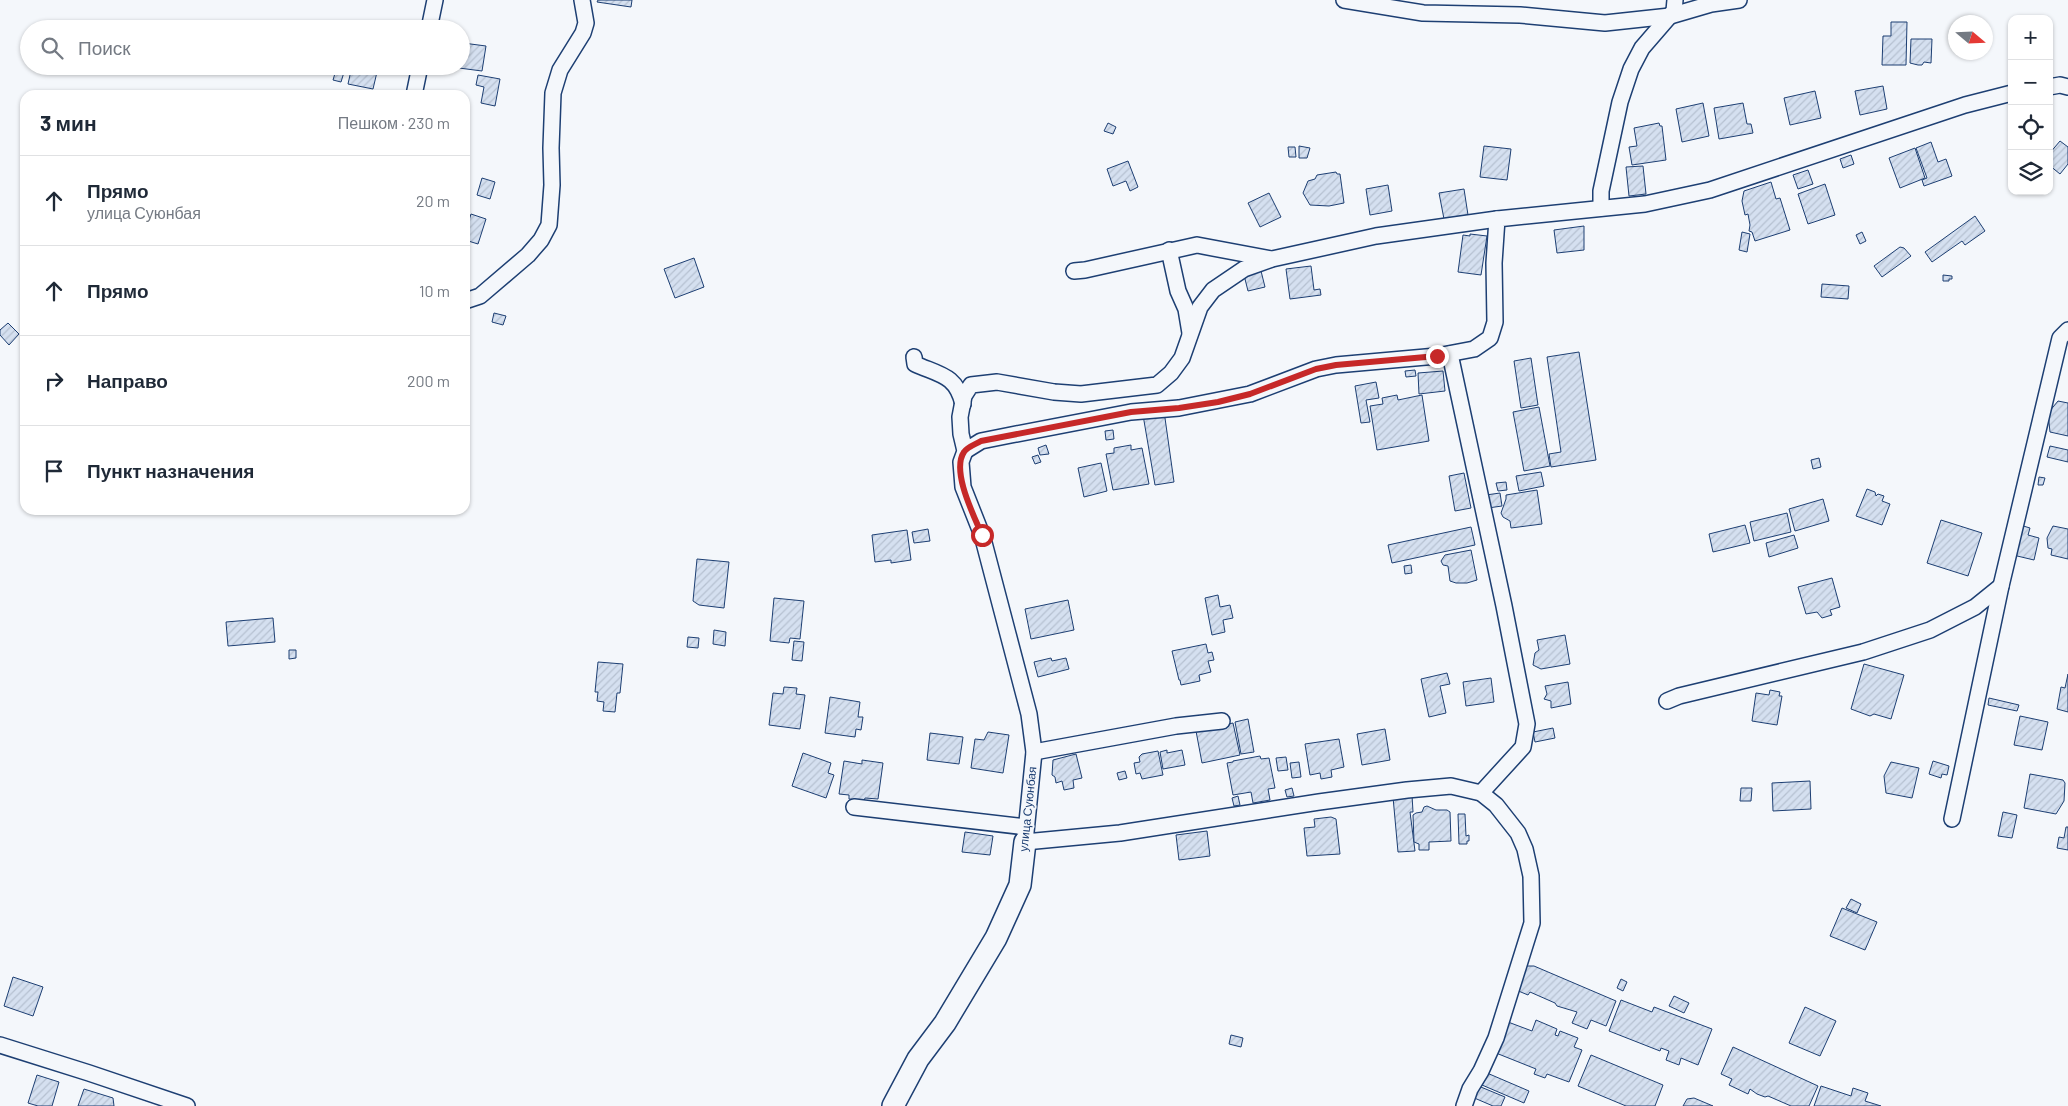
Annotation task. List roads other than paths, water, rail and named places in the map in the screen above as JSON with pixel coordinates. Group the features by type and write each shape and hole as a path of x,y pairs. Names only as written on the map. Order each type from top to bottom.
{"street":[{"path":"431,20 435,0"},
{"path":"470,299 480,296 528,255 541,240 549,225 552,185 553,94 560,70 583,33 586,24 582,0"},
{"path":"1344,0 1423,13 1520,15 1605,22 1670,16 1711,4 1739,0"},
{"path":"1602,208 1601,191 1620,102 1631,69 1642,48 1674,11 1674,0"},
{"path":"415,90 418,75"},
{"path":"2053,86 2060,85 2068,87"},
{"path":"962,404 964,396 972,385 984,383 997,382 1054,392 1081,394 1156,385 1170,373 1182,358 1200,307 1213,290 1244,269 1272,259 1376,236 1497,219 1645,204 1710,190 1965,105 2008,94"},
{"path":"965,451 981,441 1010,435 1131,412 1179,408 1250,394 1322,368 1450,354 1474,348 1490,338 1495,322 1494,263 1497,219"},
{"path":"1074,271 1197,245 1272,259"},
{"path":"1168,250 1178,291 1186,309 1191,335"},
{"path":"1952,819 2001,586 2060,338 2068,330"},
{"path":"1450,354 1504,606 1527,724 1522,747 1481,793"},
{"path":"914,357 915,364 950,379 957,386 962,404"},
{"name":"улица Суюнбая","path":"893,1106 918,1058 944,1023 996,938 1020,885 1032,788 1034,752 1029,714 982,535 963,487 960,462 965,451 961,434 962,404"},
{"path":"1666,701 1679,696 1863,652 1930,630 1975,607 2001,586"},
{"path":"1034,752 1176,726 1222,720"},
{"path":"854,807 1026,834 1120,833 1407,790 1451,786 1481,793 1496,805 1518,833 1525,849 1531,876 1532,923 1496,1038 1482,1071 1470,1089 1464,1106"},
{"path":"0,1046 186,1106"}]}
